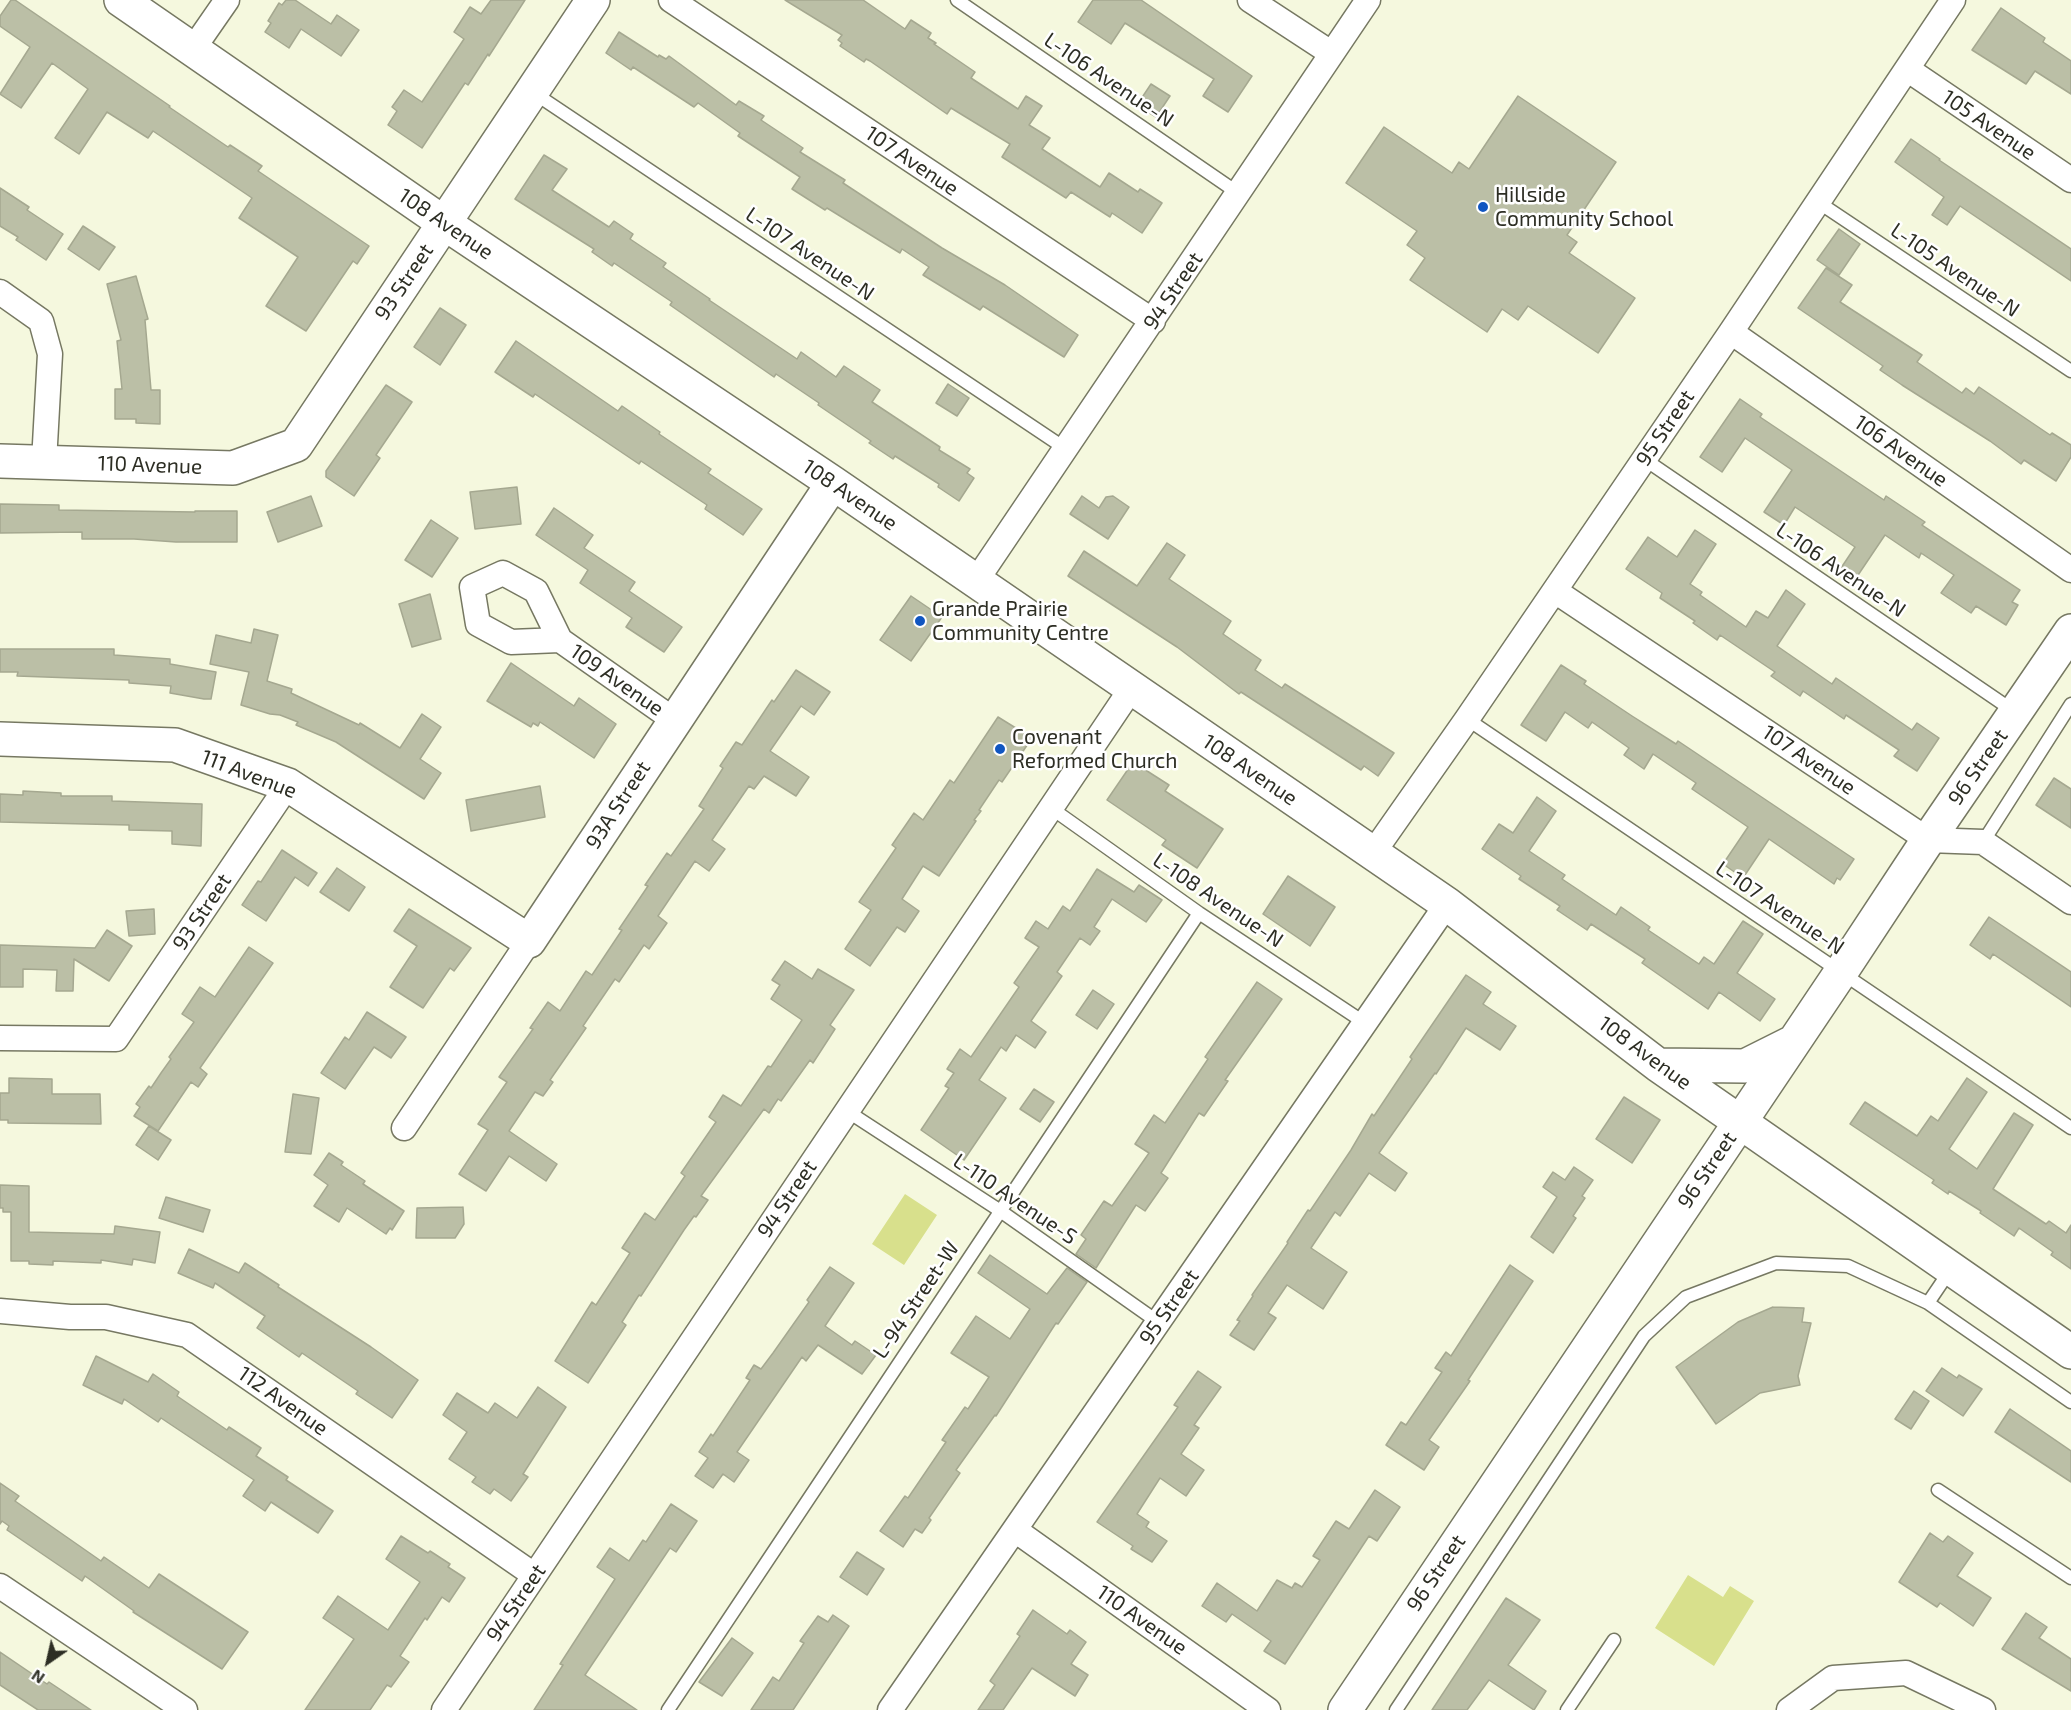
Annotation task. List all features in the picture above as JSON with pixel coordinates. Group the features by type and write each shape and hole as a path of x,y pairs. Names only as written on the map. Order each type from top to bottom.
{"street":[{"name":"108 Avenue","path":"121,0 444,223 833,483 1447,904 1658,1065 2071,1352"},
{"path":"193,49 227,0"},
{"name":"93 Street","path":"296,445 593,0"},
{"name":"107 Avenue","path":"670,0 1153,321"},
{"path":"1250,0 1331,53"},
{"name":"94 Street","path":"976,581 1368,0"},
{"name":"95 Street","path":"1372,853 1555,591 1953,0"},
{"name":"105 Avenue","path":"1907,69 2071,180"},
{"path":"0,292 41,321 50,354 44,462"},
{"name":"106 Avenue","path":"1731,332 2071,570"},
{"name":"110 Avenue","path":"0,461 233,468 296,445"},
{"name":"93A Street","path":"404,1128 833,483"},
{"name":"107 Avenue","path":"1555,591 1928,840"},
{"name":"96 Street","path":"1345,1710 1928,840 2071,631"},
{"name":"109 Avenue","path":"560,640 674,720"},
{"name":"94 Street","path":"452,1707 534,1575 1131,689"},
{"name":"111 Avenue","path":"0,739 175,745 288,785 529,941"},
{"name":"93 Street","path":"0,1038 116,1039 288,785"},
{"path":"1928,840 1983,842 2071,902"},
{"name":"95 Street","path":"890,1710 1447,904"},
{"path":"1658,1065 1745,1066 1795,1041"},
{"name":"112 Avenue","path":"0,1311 70,1317 106,1317 187,1335 534,1575"},
{"name":"110 Avenue","path":"1015,1530 1268,1710"},
{"path":"0,1586 186,1710"},
{"path":"1789,1710 1833,1677 1906,1672 1983,1710"}],"lane":[{"name":"L-106 Avenue-N","path":"957,0 1238,193"},
{"name":"L-107 Avenue-N","path":"532,92 1066,449"},
{"name":"L-105 Avenue-N","path":"1818,202 2071,371"},
{"name":"L-106 Avenue-N","path":"1644,459 2016,713"},
{"name":"96 Street","path":"1983,842 2071,704"},
{"name":"L-107 Avenue-N","path":"1467,719 2071,1128"},
{"name":"L-108 Avenue-N","path":"1051,808 1199,913 1365,1023"},
{"name":"L-94 Street-W","path":"668,1710 1199,913"},
{"name":"L-110 Avenue-S","path":"847,1111 999,1210 1158,1323"},
{"name":"96 Street","path":"1396,1710 1644,1336 1686,1297 1776,1263 1848,1266 1928,1303"},
{"path":"1951,1269 1928,1303 2071,1402"},
{"path":"1938,1490 2071,1578"},
{"path":"1568,1710 1614,1640"}],"green space":[{"path":"905,1194 937,1215 904,1265 872,1244"},
{"path":"1688,1575 1723,1597 1730,1586 1754,1601 1714,1666 1655,1628"}],"building":[{"path":"11,0 15,0 228,147 230,145 262,166 258,171 369,246 357,264 353,261 306,331 266,306 298,257 239,218 252,198 153,131 148,138 107,112 79,154 55,138 88,89 52,63 21,108 0,94 30,47 0,26 0,16"},
{"path":"286,0 295,0 331,24 337,15 359,30 341,56 301,29 289,48 265,32 271,23 268,21 279,3 282,5"},
{"path":"491,0 525,0 489,56 488,54 468,85 465,83 422,148 388,125 397,111 392,107 404,90 422,102 464,39 454,32 470,7 481,14"},
{"path":"785,0 863,0 905,29 911,20 931,33 928,38 936,43 934,44 975,72 971,78 1018,109 1026,96 1042,106 1029,125 1050,138 1042,149 1100,187 1109,173 1138,192 1140,189 1162,203 1142,233 1112,213 1110,217 1071,192 1066,198 1002,157 1010,144 951,108 947,114 870,61 866,59 864,62 840,46 842,43 838,40 842,35"},
{"path":"1093,0 1141,0 1252,76 1228,112 1203,96 1214,79 1125,23 1111,44 1078,22"},
{"path":"2001,8 2045,38 2043,42 2071,61 2071,94 2035,71 2026,84 1972,50"},
{"path":"619,32 658,57 659,55 666,59 669,56 736,105 739,101 764,116 761,120 803,148 800,152 845,180 843,183 942,248 1005,285 1078,335 1064,357 983,306 980,310 923,275 929,267 902,249 900,253 792,189 800,177 738,136 740,133 698,103 694,107 633,67 631,70 606,53"},
{"path":"1151,84 1170,96 1156,117 1137,105"},
{"name":"Hillside Community School","path":"1518,96 1616,162 1567,235 1577,242 1569,253 1635,298 1598,353 1528,306 1518,320 1502,309 1487,332 1410,280 1425,258 1407,245 1417,231 1346,183 1384,127 1452,173 1459,162 1469,169"},
{"path":"1911,139 2071,249 2071,281 1960,206 1947,225 1932,215 1944,197 1895,162"},
{"path":"544,155 567,169 552,190 609,227 614,221 633,234 630,239 666,263 663,267 709,300 797,359 801,352 836,377 844,366 880,390 872,402 940,447 939,450 970,469 967,473 974,478 959,501 938,487 939,484 895,456 893,459 869,443 871,441 818,405 819,403 776,374 774,377 670,305 672,302 614,263 612,266 592,252 594,249 515,199"},
{"path":"0,188 29,207 27,210 63,234 46,260 16,240 18,237 0,226"},
{"path":"83,226 115,247 99,270 68,249"},
{"path":"1839,229 1860,244 1839,275 1817,260"},
{"path":"1826,268 1852,285 1840,302 1922,355 1917,362 1962,393 1966,388 1974,394 1979,387 2050,435 2052,433 2071,445 2071,457 2056,481 2024,460 2021,464 1990,441 1902,385 1880,370 1883,366 1798,308"},
{"path":"136,276 148,319 145,320 151,390 160,390 160,424 136,423 136,419 115,419 115,389 122,389 117,341 121,340 107,284"},
{"path":"440,308 466,325 440,365 414,347"},
{"path":"516,341 618,411 622,406 711,469 708,473 762,509 743,535 705,509 707,505 641,461 639,464 535,394 533,397 495,372"},
{"path":"948,384 969,398 957,416 936,403"},
{"path":"386,385 412,402 376,455 380,458 354,496 326,477 326,471"},
{"path":"1740,399 1762,414 1760,417 1884,500 1886,496 1925,522 1922,525 2020,590 2012,602 2018,605 2006,625 1976,606 1971,613 1941,593 1954,575 1921,553 1919,558 1885,535 1852,584 1837,574 1855,547 1795,507 1784,525 1764,512 1792,470 1745,438 1722,472 1700,457"},
{"path":"517,487 521,524 475,529 470,492"},
{"path":"311,496 322,526 278,542 267,512"},
{"path":"1082,496 1099,508 1106,497 1113,496 1129,507 1108,539 1070,514"},
{"path":"0,504 59,505 59,510 237,511 237,542 82,539 82,532 0,533"},
{"path":"554,508 593,535 584,548 635,582 629,591 682,627 664,652 626,627 632,618 580,583 588,570 536,535"},
{"path":"431,520 458,538 432,577 405,560"},
{"path":"1695,530 1716,544 1690,584 1702,592 1700,595 1746,627 1756,611 1768,618 1786,590 1805,604 1777,646 1832,684 1836,678 1912,730 1917,723 1939,738 1917,771 1894,756 1899,750 1846,715 1844,719 1803,691 1800,696 1771,676 1775,672 1720,635 1717,640 1693,623 1695,621 1660,598 1662,593 1626,569 1648,537 1677,557"},
{"path":"1167,543 1185,555 1169,579 1231,621 1223,634 1261,660 1255,670 1282,688 1285,684 1394,753 1378,776 1364,766 1361,770 1241,692 1239,694 1177,647 1068,576 1084,551 1137,586"},
{"path":"430,594 441,639 412,647 399,604"},
{"path":"911,596 942,617 911,661 880,640"},
{"path":"254,629 278,635 267,681 292,689 291,693 359,725 360,723 400,748 422,714 441,727 420,759 441,773 424,799 336,742 296,725 298,722 241,705 249,672 210,664 216,635 251,643"},
{"path":"0,649 114,649 114,655 170,659 170,664 216,672 211,699 204,699 170,693 171,686 129,683 129,680 17,676 18,672 0,672"},
{"path":"511,663 574,706 579,698 616,724 594,758 540,722 538,726 533,723 531,727 487,701"},
{"path":"1561,665 1586,681 1584,684 1632,716 1676,744 1678,741 1854,859 1840,880 1837,878 1834,884 1769,839 1743,878 1723,864 1748,827 1692,789 1696,783 1653,754 1644,769 1624,755 1629,748 1592,722 1588,728 1565,712 1546,741 1521,725"},
{"path":"796,670 830,692 814,715 801,706 770,751 809,777 796,796 764,776 754,789 749,786 712,840 725,849 709,871 695,861 658,916 667,923 649,949 644,945 619,982 615,979 583,1026 586,1028 550,1080 553,1082 543,1096 535,1092 509,1131 557,1164 546,1181 509,1156 486,1191 459,1174 488,1130 478,1124 507,1082 499,1077 533,1029 530,1028 548,1002 560,1011 586,971 592,975 648,886 645,885 667,853 671,856 704,809 699,806 723,768 720,766 736,742 742,745 772,700 774,702"},
{"path":"998,717 1032,738 1002,782 999,780 979,810 981,811 974,820 976,821 939,876 923,866 902,899 919,911 905,932 897,927 870,966 845,949 871,910 859,902 896,848 892,845 914,813 923,820 950,780 954,783"},
{"path":"1133,762 1169,785 1165,791 1223,829 1197,868 1162,845 1166,840 1107,800"},
{"path":"2054,778 2071,789 2071,828 2036,805"},
{"path":"540,786 545,817 471,831 466,800"},
{"path":"23,791 61,793 61,796 112,796 112,801 202,804 201,846 172,844 172,831 129,830 129,825 0,822 0,794 23,795"},
{"path":"1537,797 1556,811 1529,851 1565,875 1562,879 1616,915 1621,907 1650,927 1648,930 1699,964 1704,957 1714,964 1743,921 1763,934 1737,973 1775,999 1760,1021 1719,992 1708,1009 1642,963 1645,959 1591,924 1587,930 1557,910 1560,906 1519,879 1521,876 1482,849 1499,824 1513,833"},
{"path":"282,850 317,873 308,886 295,877 266,921 242,905 258,881 261,882"},
{"path":"337,868 365,887 349,911 320,892"},
{"path":"1097,869 1134,892 1139,885 1162,900 1146,922 1112,899 1094,927 1100,931 1090,945 1080,938 1057,972 1062,976 1031,1021 1046,1032 1035,1048 1016,1035 1006,1051 1001,1047 979,1080 1006,1098 964,1160 921,1130 949,1088 945,1086 954,1073 947,1069 960,1049 971,1057 1019,987 1014,983 1039,947 1025,938 1036,921 1048,929 1063,906 1070,911"},
{"path":"1288,876 1335,907 1310,946 1263,914"},
{"path":"154,909 155,934 129,936 126,911"},
{"path":"409,909 471,948 454,971 450,968 423,1008 390,987 417,946 394,931"},
{"path":"1989,917 2071,972 2071,1007 1993,954 1990,959 1970,945"},
{"path":"107,930 132,946 109,981 74,959 73,991 56,991 57,970 23,969 23,987 0,987 0,945 95,948"},
{"path":"249,947 273,963 200,1068 207,1074 198,1087 191,1082 158,1131 134,1116 140,1107 136,1104 149,1086 151,1088 171,1059 169,1057 194,1022 182,1014 200,987 215,997"},
{"path":"785,961 812,979 818,969 854,990 830,1025 835,1029 813,1063 810,1060 781,1101 778,1099 769,1113 764,1109 701,1196 708,1200 684,1230 641,1296 639,1295 622,1322 626,1325 588,1383 555,1361 592,1302 596,1305 630,1253 622,1248 645,1213 655,1220 685,1176 681,1173 716,1122 709,1117 723,1095 741,1106 768,1066 771,1067 802,1020 771,999 780,985 772,980"},
{"path":"1466,975 1491,992 1483,1004 1516,1026 1500,1050 1466,1028 1379,1153 1407,1173 1395,1191 1369,1173 1340,1216 1335,1212 1311,1248 1347,1272 1323,1309 1287,1285 1268,1313 1276,1318 1254,1350 1230,1335 1240,1321 1237,1320"},
{"path":"1257,982 1282,999 1225,1080 1228,1081 1204,1116 1199,1113 1161,1173 1168,1178 1145,1211 1136,1205 1096,1268 1076,1254 1086,1239 1081,1235 1104,1201 1112,1206 1149,1153 1135,1144 1154,1115 1165,1123 1208,1059 1205,1057"},
{"path":"1093,990 1114,1004 1097,1029 1076,1015"},
{"path":"367,1012 406,1037 391,1058 374,1047 345,1089 321,1073 345,1037 349,1040"},
{"path":"9,1078 52,1079 52,1094 100,1094 101,1124 8,1123 8,1120 0,1120 0,1093 9,1093"},
{"path":"1967,1078 1987,1092 1949,1149 1977,1169 2014,1113 2033,1125 1993,1189 2046,1224 2049,1221 2066,1233 2071,1225 2071,1269 2051,1255 2053,1252 2019,1228 2014,1236 1980,1213 1981,1211 1949,1191 1948,1194 1932,1183 1934,1180 1850,1124 1865,1102 1917,1136 1931,1116 1938,1121"},
{"path":"1034,1089 1054,1102 1040,1122 1020,1109"},
{"path":"293,1094 319,1098 311,1154 285,1152"},
{"path":"1624,1097 1660,1120 1632,1163 1596,1139"},
{"path":"149,1126 171,1140 158,1160 136,1145"},
{"path":"329,1153 343,1162 341,1165 365,1181 363,1184 404,1211 392,1230 390,1228 386,1234 347,1208 339,1222 314,1206 328,1185 314,1175"},
{"path":"1574,1167 1593,1180 1582,1196 1585,1198 1573,1216 1576,1218 1553,1253 1531,1237 1557,1197 1543,1187 1553,1172 1565,1180"},
{"path":"0,1185 29,1186 29,1232 114,1234 115,1226 160,1232 155,1263 133,1259 132,1265 101,1260 101,1263 53,1261 53,1265 11,1261 11,1212 3,1212 3,1208 0,1208"},
{"path":"166,1197 210,1210 203,1232 159,1218"},
{"path":"463,1207 464,1224 455,1238 416,1238 417,1208"},
{"path":"189,1249 239,1273 245,1263 418,1380 392,1418 356,1394 358,1391 302,1353 299,1357 257,1328 265,1316 215,1283 213,1288 178,1273"},
{"path":"990,1255 1047,1294 1067,1268 1087,1282 1058,1324 1056,1323 996,1416 956,1470 960,1473 929,1518 931,1520 922,1533 915,1529 903,1547 880,1531 905,1496 908,1498 946,1442 942,1440 965,1407 968,1409 989,1377 951,1353 976,1316 1010,1339 1030,1309 978,1273"},
{"path":"1510,1265 1533,1281 1468,1380 1470,1381 1429,1440 1439,1447 1424,1470 1386,1445 1401,1422 1406,1425 1442,1372 1435,1368 1446,1352 1451,1356"},
{"path":"830,1267 854,1283 825,1326 852,1345 855,1341 876,1355 862,1374 818,1345 806,1361 802,1357 737,1452 749,1460 734,1482 723,1474 713,1488 695,1476 708,1458 699,1452 711,1434 713,1436 750,1380 746,1378 754,1365 761,1369 809,1302 807,1300"},
{"path":"1773,1307 1804,1308 1802,1322 1811,1323 1798,1376 1800,1385 1760,1393 1716,1424 1676,1367 1738,1322"},
{"path":"96,1356 148,1382 153,1374 179,1392 177,1396 227,1430 229,1427 261,1448 256,1456 288,1477 286,1480 333,1511 318,1533 271,1502 265,1511 243,1496 254,1480 161,1418 158,1422 124,1399 122,1404 83,1385"},
{"path":"1942,1368 1957,1378 1959,1375 1982,1389 1963,1416 1926,1391"},
{"path":"1198,1371 1221,1387 1194,1425 1199,1428 1181,1454 1204,1470 1186,1496 1160,1478 1137,1514 1149,1522 1146,1527 1167,1541 1152,1562 1131,1549 1133,1546 1097,1522 1178,1407 1174,1405"},
{"path":"538,1387 566,1407 523,1474 528,1477 511,1501 494,1489 490,1494 472,1482 476,1477 449,1459 467,1432 443,1415 457,1393 488,1413 495,1403 517,1418"},
{"path":"1914,1391 1929,1401 1911,1429 1895,1419"},
{"path":"2010,1409 2071,1451 2071,1482 1995,1432"},
{"path":"0,1483 19,1496 15,1501 101,1561 104,1557 149,1588 159,1574 248,1632 222,1669 133,1612 85,1576 82,1581 7,1530 9,1526 2,1521 0,1524"},
{"path":"1375,1490 1400,1507 1377,1541 1369,1536 1285,1664 1264,1651 1271,1641 1232,1614 1226,1622 1202,1606 1217,1583 1257,1611 1277,1580 1292,1588 1295,1583 1302,1587 1320,1560 1313,1556 1336,1521 1349,1529"},
{"path":"671,1504 697,1521 676,1552 670,1548 585,1675 637,1710 534,1710 563,1665 560,1664 615,1579 597,1567 610,1548 629,1561 643,1540 646,1542"},
{"path":"1930,1533 1943,1542 1948,1536 1973,1553 1957,1576 1991,1598 1973,1626 1940,1603 1937,1607 1899,1582"},
{"path":"401,1536 450,1564 448,1567 465,1578 449,1602 442,1597 427,1620 425,1618 400,1656 409,1662 391,1687 387,1685 370,1710 305,1710 354,1639 323,1618 338,1596 388,1630 420,1582 386,1559"},
{"path":"857,1552 884,1569 867,1595 840,1577"},
{"path":"1506,1598 1540,1620 1508,1665 1546,1691 1534,1710 1489,1680 1467,1710 1432,1710"},
{"path":"1033,1610 1067,1634 1070,1630 1086,1642 1071,1664 1088,1675 1075,1696 1032,1668 1003,1710 978,1710 995,1685 990,1681 1020,1636 1017,1634"},
{"path":"2026,1613 2047,1627 2039,1638 2071,1659 2071,1691 2002,1649"},
{"path":"833,1615 849,1626 793,1710 751,1710 773,1677 779,1681 804,1643 800,1641 818,1616 828,1622"},
{"path":"732,1638 753,1653 722,1696 699,1682"},
{"path":"0,1652 91,1710 38,1710 0,1685"}],"place":[{"name":"Hillside Community School","path":"1483,207"},
{"name":"Grande Prairie Community Centre","path":"920,621"},
{"name":"Covenant Reformed Church","path":"1000,749"}]}
